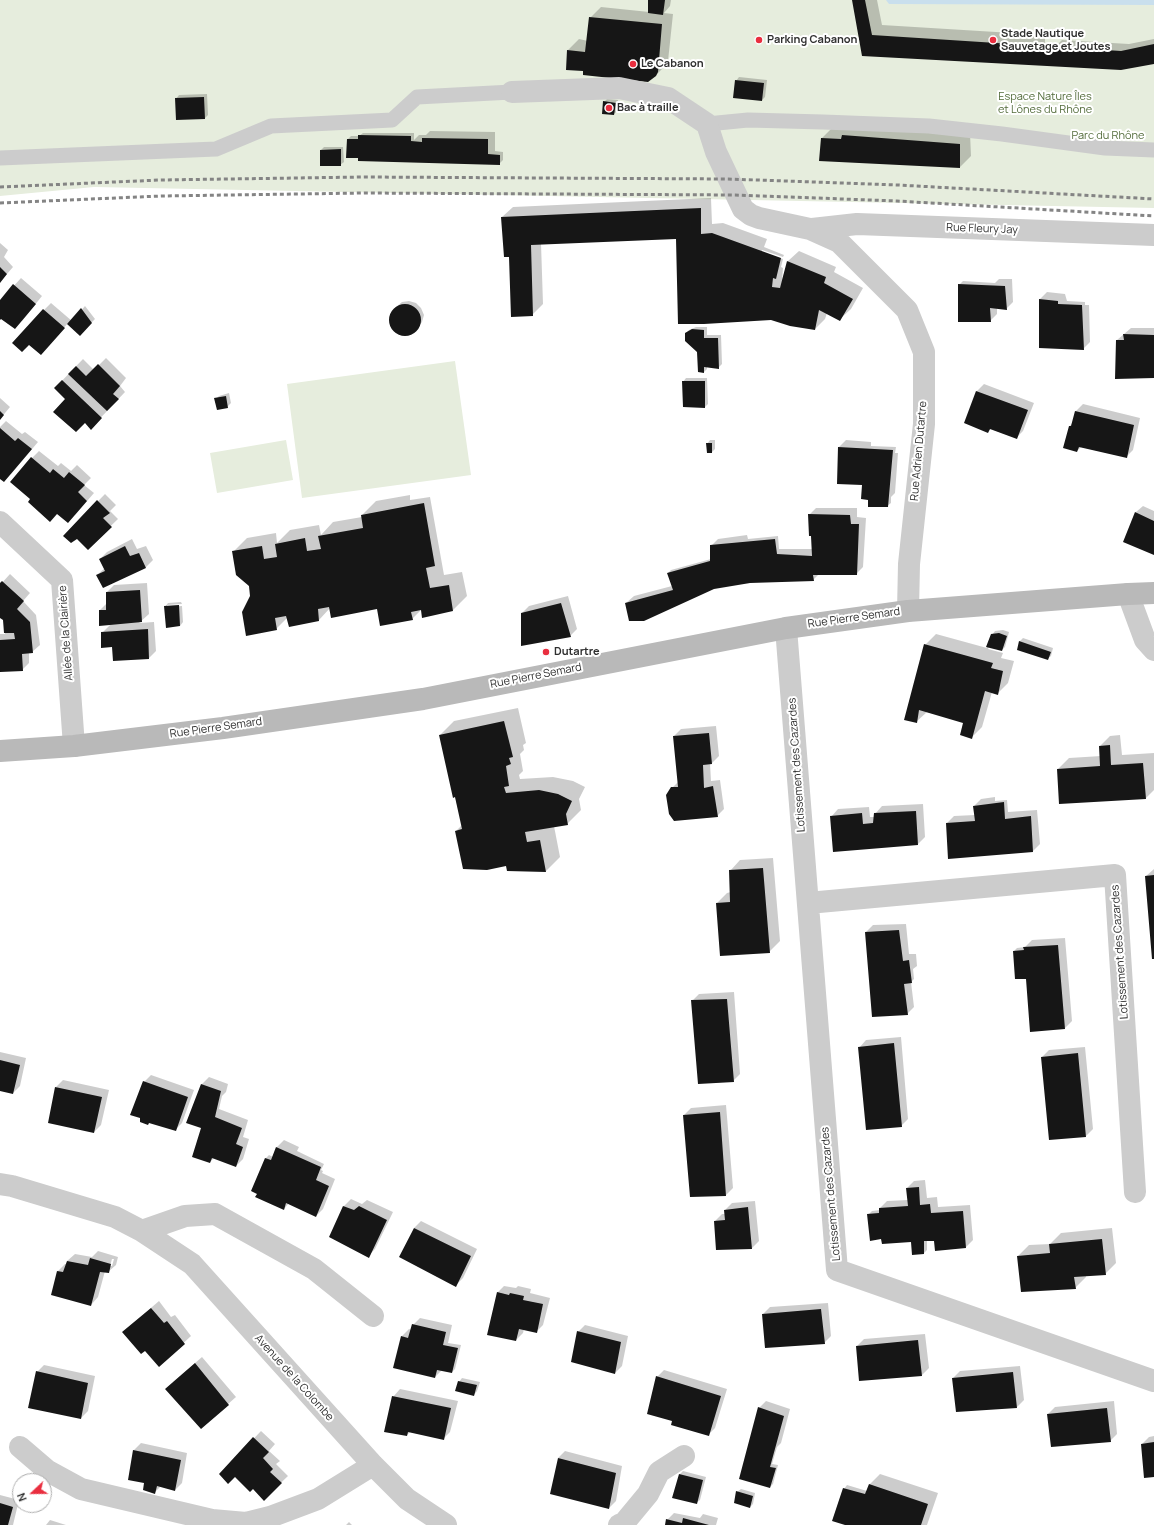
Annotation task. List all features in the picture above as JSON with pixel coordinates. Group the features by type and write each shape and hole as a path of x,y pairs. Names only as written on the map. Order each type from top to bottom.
{"main road":[{"name":"Rue Pierre Semard","path":"0,751 74,746 223,728 423,699 786,628 908,611 1154,593"}],"street":[{"path":"512,92 619,88 668,98 707,124"},
{"name":"Rue Adrien Dutartre","path":"707,124 716,152 743,209 759,218 810,229 839,242 907,310 924,352 924,424 909,564 908,611"},
{"name":"Rue Fleury Jay","path":"810,229 857,224 1154,235"},
{"name":"Allée de la Clairière","path":"0,522 62,580 74,746"},
{"path":"1128,594 1145,640 1154,650"},
{"name":"Lotissement des Cazardes","path":"786,628 837,1270 1154,1381"},
{"name":"Lotissement des Cazardes","path":"808,903 1115,875 1135,1192"},
{"name":"Avenue de la Colombe","path":"0,1184 12,1186 115,1217 142,1231 192,1264 373,1465 407,1499 446,1525"},
{"path":"142,1231 185,1216 215,1214 314,1269 373,1316"},
{"path":"20,1447 48,1470 81,1489 212,1520 246,1523 270,1517 318,1499 373,1465"},
{"path":"619,1525 624,1523 648,1494 659,1472 684,1456"}],"lane":[{"path":"0,158 216,149 271,126 392,120 417,97 512,92"},
{"path":"707,124 748,120 929,126 1106,148 1154,150"}],"green space":[{"name":"Espace Nature Îles et Lônes du Rhône","path":"0,0 1154,0 1154,208 94,187 0,196"},
{"path":"455,361 471,475 302,498 287,384"},
{"path":"286,440 293,480 217,493 210,453"}],"water":[{"path":"886,0 1154,0 1154,5 889,4"}],"building":[{"path":"648,0 665,0 663,15 648,13"},
{"path":"852,0 865,0 872,35 1121,51 1154,44 1154,64 1121,70 862,56"},
{"path":"589,17 662,24 658,72 656,76 648,82 583,75 583,71 566,70 567,50 585,52"},
{"path":"735,80 764,83 762,101 733,98"},
{"path":"204,97 205,119 176,120 175,98"},
{"name":"Bac à traille","path":"603,101 616,103 614,115 602,114"},
{"path":"358,135 411,136 411,141 422,142 422,138 488,139 488,154 500,155 500,165 358,161 358,158 346,158 347,139 358,139"},
{"path":"842,135 960,144 960,168 819,161 821,138 841,139"},
{"path":"341,149 341,166 320,166 320,150"},
{"path":"701,208 701,234 712,233 781,258 776,279 773,278 772,287 780,288 787,261 826,277 824,283 853,299 840,321 819,310 815,330 790,326 771,320 678,324 676,239 531,245 533,316 511,317 509,257 504,257 501,217"},
{"path":"0,267 7,274 0,283"},
{"path":"13,284 36,304 15,329 1,319 0,320 0,300"},
{"path":"958,284 1005,286 1007,310 990,308 991,322 958,322"},
{"path":"1039,299 1058,301 1058,304 1082,305 1084,350 1039,348"},
{"path":"402,304 408,304 418,311 421,320 420,326 414,333 408,336 402,336 392,329 389,323 389,317 396,307"},
{"path":"81,308 92,323 80,336 67,324"},
{"path":"43,309 65,328 41,355 29,345 22,352 12,343"},
{"path":"692,329 704,330 704,338 718,338 719,369 704,367 704,373 698,372 697,352 685,341 685,333"},
{"path":"1123,334 1154,335 1154,378 1115,379 1116,340 1124,340"},
{"path":"98,364 120,386 113,394 119,399 107,411 68,374 76,366 86,376"},
{"path":"62,380 102,418 91,430 85,423 76,432 53,412 65,399 54,388"},
{"path":"682,381 705,381 705,408 683,407"},
{"path":"976,391 1028,410 1017,439 990,429 988,433 964,423"},
{"path":"226,396 228,408 217,410 214,398"},
{"path":"0,411 4,415 0,420"},
{"path":"1075,411 1134,425 1127,458 1079,447 1077,452 1063,448"},
{"path":"0,428 15,441 18,438 32,449 4,482 0,479"},
{"path":"706,443 712,443 712,453 707,453"},
{"path":"838,447 893,450 888,507 868,507 868,500 861,499 862,485 837,484"},
{"path":"31,457 50,473 53,469 64,478 69,472 85,485 78,492 87,501 68,523 57,514 50,522 28,502 30,499 10,482"},
{"path":"97,500 110,513 103,518 112,527 88,550 77,539 71,543 63,536"},
{"path":"424,503 435,566 426,568 430,588 449,585 453,611 422,618 421,610 411,612 413,620 380,626 377,609 331,618 329,607 318,609 319,621 289,627 286,616 275,618 277,630 246,636 242,612 250,596 249,586 236,575 232,551 262,546 264,559 277,557 275,544 305,538 307,551 321,549 318,536 363,528 361,515"},
{"path":"1135,512 1154,521 1154,555 1123,542"},
{"path":"808,514 850,515 851,524 859,524 857,575 813,575 814,581 750,583 714,589 644,621 629,621 625,603 673,590 667,573 710,561 710,545 775,539 777,554 812,556"},
{"path":"125,546 130,556 139,553 146,568 103,588 96,575 105,571 99,559"},
{"path":"2,581 24,601 17,609 30,622 33,653 22,654 23,671 0,672 0,640 15,639 14,633 4,633 3,620 0,618 0,583"},
{"path":"140,590 142,622 99,626 99,610 106,610 106,592"},
{"path":"561,603 571,637 521,646 521,613"},
{"path":"179,605 180,626 166,628 164,606"},
{"path":"148,629 149,659 113,661 112,647 101,648 101,632"},
{"path":"999,633 1007,636 1002,651 986,647 991,634"},
{"path":"1019,641 1051,652 1048,660 1017,650"},
{"path":"924,644 993,663 991,668 1003,671 998,695 985,691 972,739 960,735 963,723 919,710 917,723 904,720"},
{"path":"504,721 513,757 509,758 511,764 506,766 509,786 504,787 506,793 539,790 558,794 572,801 566,814 568,825 525,832 527,842 540,840 546,872 507,871 506,866 487,870 463,869 455,831 462,829 455,797 453,798 439,735"},
{"path":"709,733 712,764 703,765 704,788 713,786 718,817 674,821 669,814 666,795 671,787 678,787 673,736"},
{"path":"1110,745 1111,765 1143,763 1146,799 1059,804 1057,769 1100,766 1099,746"},
{"path":"1004,802 1005,819 1031,816 1033,852 948,859 946,823 975,821 973,806"},
{"path":"916,811 918,845 833,852 830,816 862,813 863,824 873,823 874,813"},
{"path":"763,868 770,953 720,956 716,903 730,902 729,870"},
{"path":"1154,875 1154,959 1152,959 1145,876"},
{"path":"899,930 903,961 909,960 912,983 904,984 908,1015 872,1017 865,932"},
{"path":"1058,945 1065,1029 1030,1032 1026,979 1015,979 1013,951 1024,950 1023,947"},
{"path":"727,999 734,1082 698,1084 691,1000"},
{"path":"894,1043 902,1127 866,1130 858,1047"},
{"path":"1078,1053 1086,1137 1049,1140 1041,1057"},
{"path":"0,1060 20,1065 13,1094 0,1091"},
{"path":"143,1081 188,1097 176,1131 149,1123 148,1125 140,1122 140,1118 130,1115"},
{"path":"201,1084 221,1091 215,1117 242,1128 236,1144 243,1147 236,1167 212,1158 210,1163 192,1157 201,1128 186,1123"},
{"path":"55,1087 102,1097 94,1133 48,1123"},
{"path":"720,1112 726,1196 690,1197 683,1115"},
{"path":"276,1147 321,1167 316,1180 329,1186 316,1217 286,1203 284,1210 255,1197 257,1194 251,1191 265,1158 271,1160"},
{"path":"919,1187 920,1205 930,1204 931,1213 963,1211 966,1248 935,1251 934,1241 924,1241 924,1254 912,1255 911,1242 882,1244 881,1239 870,1241 867,1214 879,1213 879,1208 908,1206 906,1188"},
{"path":"343,1206 354,1210 359,1206 387,1220 369,1258 329,1237"},
{"path":"748,1207 752,1249 716,1250 714,1221 725,1220 724,1210"},
{"path":"414,1228 471,1256 456,1287 399,1257"},
{"path":"1102,1239 1106,1275 1074,1277 1076,1289 1021,1292 1017,1256 1050,1253 1049,1244"},
{"path":"90,1258 111,1264 109,1273 100,1272 91,1306 51,1295 57,1271 63,1272 67,1261 88,1265"},
{"path":"497,1292 509,1295 510,1293 524,1296 523,1300 543,1304 537,1333 519,1329 516,1341 487,1335"},
{"path":"151,1308 164,1323 167,1321 185,1344 159,1367 145,1351 141,1354 122,1332"},
{"path":"821,1309 825,1344 765,1348 762,1314"},
{"path":"412,1324 446,1332 443,1345 458,1348 452,1373 437,1370 435,1378 393,1368 401,1336 408,1338"},
{"path":"577,1331 621,1342 615,1374 571,1362"},
{"path":"918,1340 922,1376 859,1381 856,1346"},
{"path":"195,1363 229,1405 201,1429 165,1389"},
{"path":"36,1371 88,1383 81,1419 28,1408"},
{"path":"1013,1372 1017,1408 956,1412 952,1378"},
{"path":"656,1376 721,1396 709,1436 671,1425 672,1421 647,1414"},
{"path":"458,1381 477,1385 474,1396 455,1391"},
{"path":"392,1396 451,1408 444,1440 408,1432 407,1436 384,1432"},
{"path":"758,1407 784,1416 770,1467 776,1468 770,1488 739,1479"},
{"path":"1107,1408 1111,1442 1051,1447 1047,1414"},
{"path":"253,1437 269,1452 263,1458 273,1469 270,1472 282,1483 264,1501 253,1489 250,1492 235,1477 228,1484 219,1474"},
{"path":"1154,1442 1154,1477 1144,1478 1141,1444"},
{"path":"133,1450 181,1460 175,1491 157,1486 155,1494 143,1490 144,1483 128,1480"},
{"path":"558,1458 616,1473 609,1509 550,1494"},
{"path":"679,1474 703,1480 697,1504 672,1498"},
{"path":"869,1484 928,1504 921,1525 845,1525 832,1521 843,1488 865,1494"},
{"path":"736,1491 753,1496 750,1508 734,1503"},
{"path":"0,1503 12,1507 12,1511 8,1525 0,1525"},
{"path":"683,1518 709,1525 665,1525 666,1519 682,1523"}],"railway":[{"path":"0,187 160,180 364,177 728,179 898,185 1154,199"},
{"path":"0,203 161,196 365,193 735,195 897,201 1154,216"}],"place":[{"name":"Parking Cabanon","path":"759,40"},
{"name":"Stade Nautique Sauvetage et Joutes","path":"993,40"},
{"name":"Le Cabanon","path":"633,64"},
{"name":"Bac à traille","path":"609,108"},
{"name":"Dutartre","path":"546,652"}],"park label":[{"name":"Parc du Rhône","path":"1108,136"}]}
